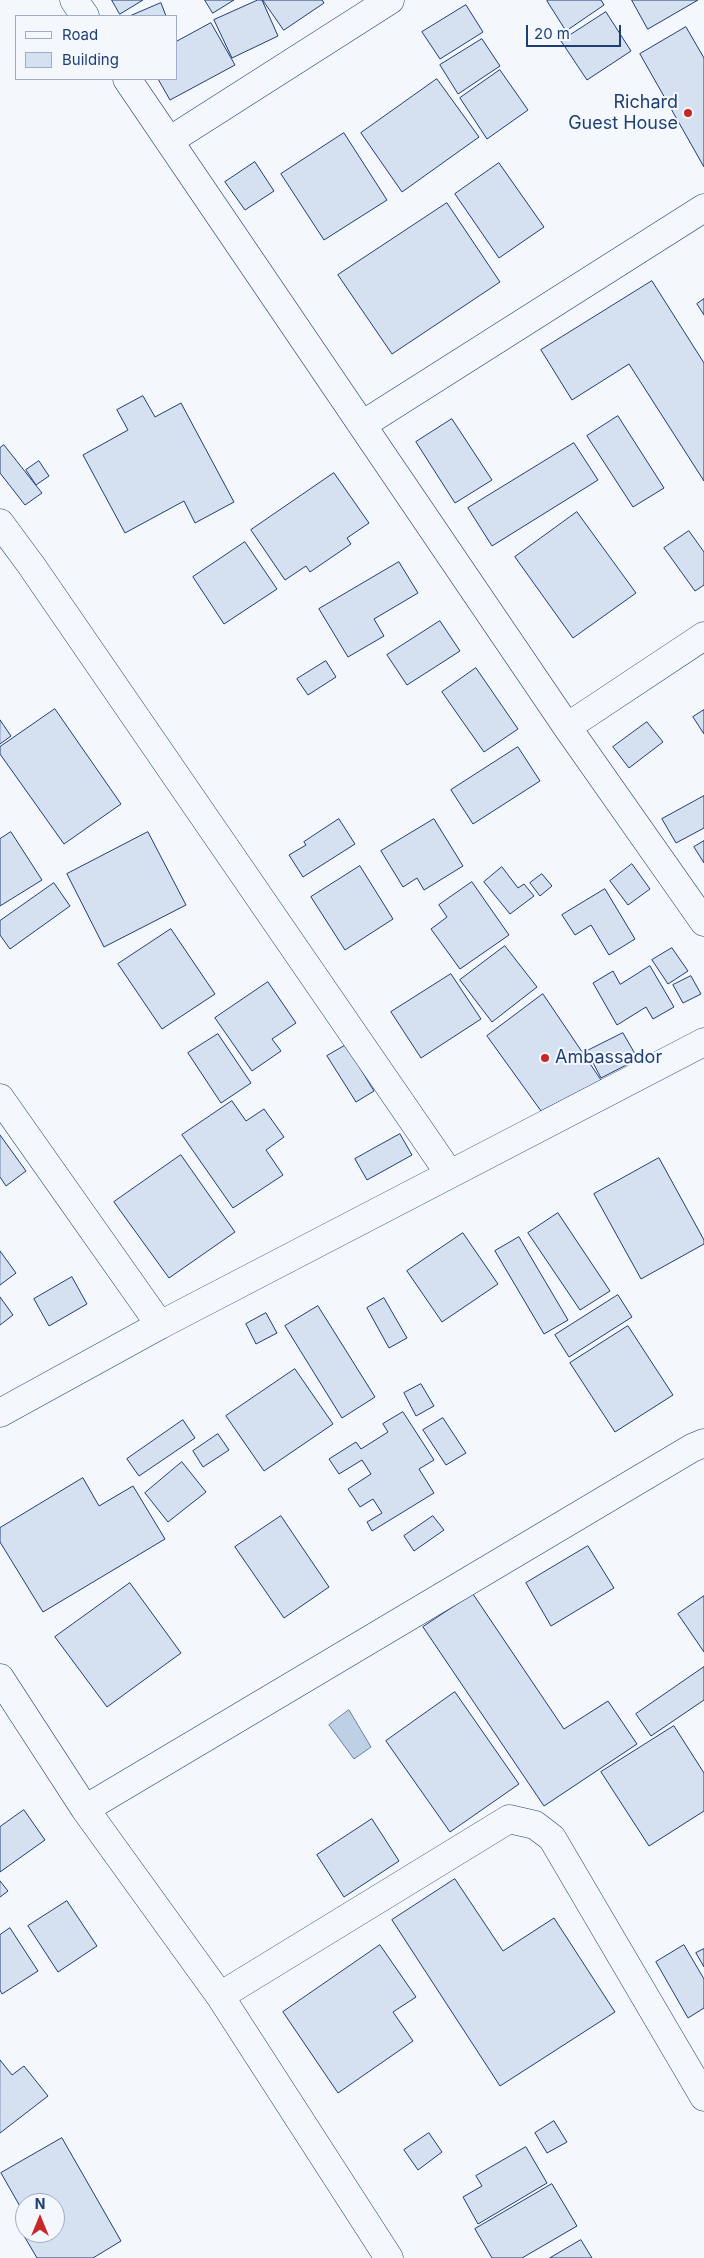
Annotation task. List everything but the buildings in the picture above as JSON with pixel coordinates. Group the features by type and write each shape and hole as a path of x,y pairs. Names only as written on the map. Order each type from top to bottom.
{"street":[{"path":"74,0 84,15"},
{"path":"169,141 390,0"},
{"path":"128,80 567,727 704,922"},
{"path":"362,425 704,208"},
{"path":"0,523 31,565 448,1174"},
{"path":"567,727 704,636"},
{"path":"0,1413 160,1325 704,1042"},
{"path":"0,1098 160,1325"},
{"path":"85,1808 704,1442"},
{"path":"0,1678 85,1808 220,1996 389,2258"},
{"path":"220,1996 509,1819 535,1825 552,1838 704,2096"}],"water":[{"path":"349,1710 371,1747 354,1759 329,1725"}],"place":[{"name":"Richard Guest House","path":"688,113"},
{"name":"Ambassador","path":"545,1058"}]}
